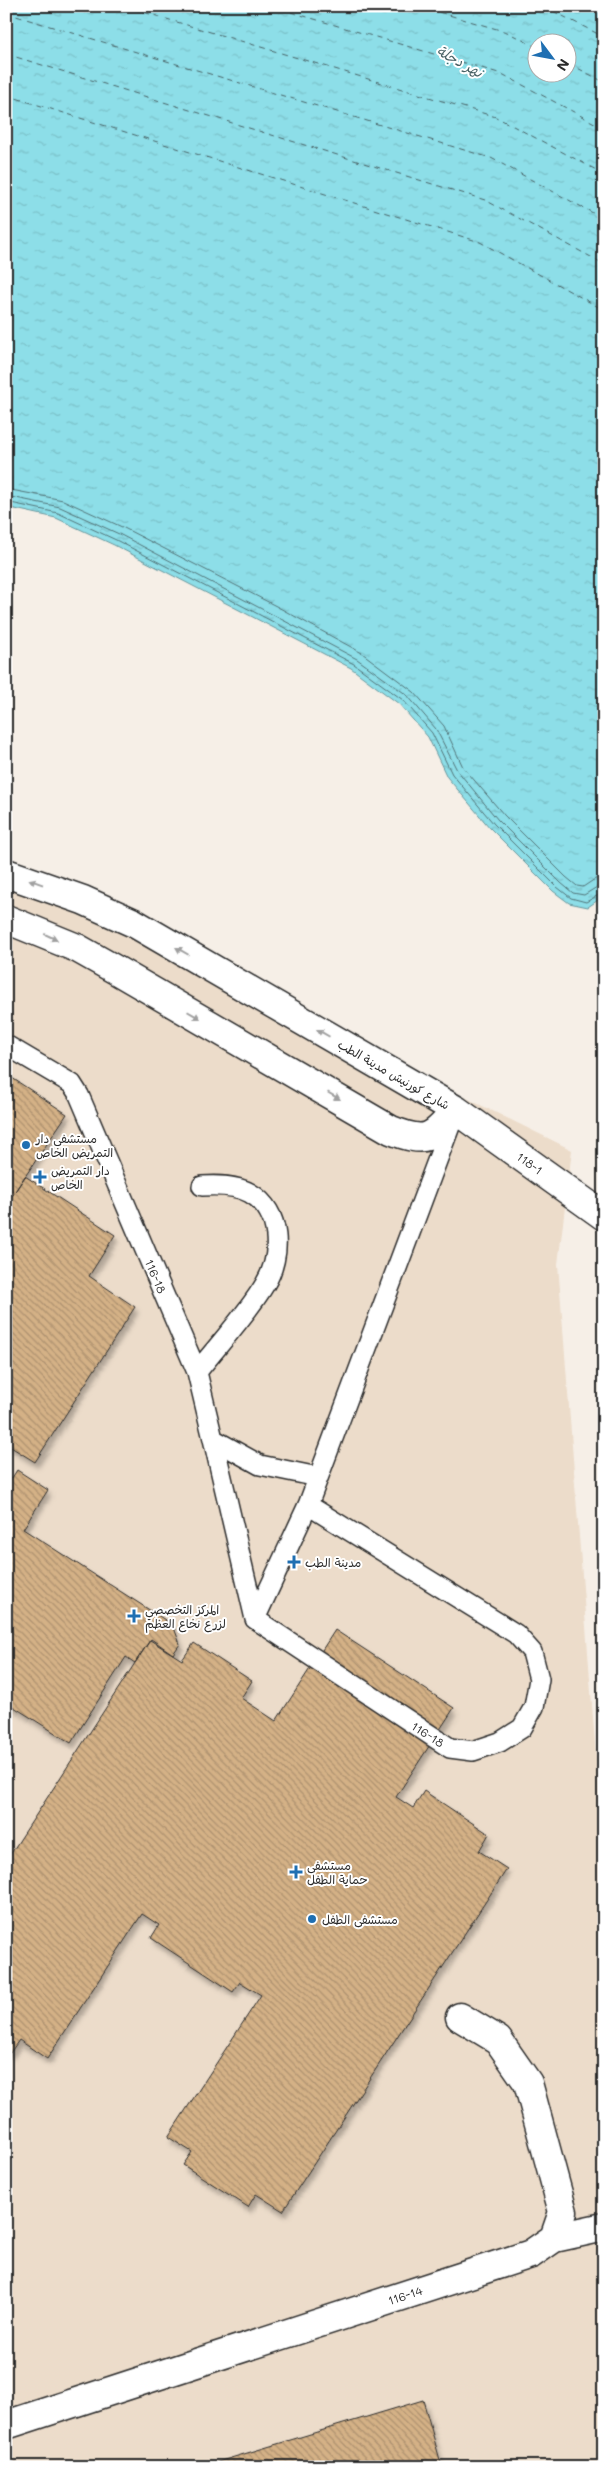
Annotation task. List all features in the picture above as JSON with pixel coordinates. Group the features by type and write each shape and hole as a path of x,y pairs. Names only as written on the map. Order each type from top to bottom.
{"street":[{"name":"شارع كورنيش مدينة الطب","path":"6,873 83,900 134,924 456,1110 437,1131 423,1138 407,1136 391,1130 77,948 6,918"},
{"name":"118-1","path":"456,1110 604,1216"},
{"path":"460,2017 498,2040 528,2083 563,2212 554,2238"},
{"path":"554,2238 604,2226"},
{"name":"116-14","path":"6,2425 531,2254 554,2238"}],"lane":[{"name":"116-18","path":"6,1045 72,1084 79,1095 197,1372 256,1619 450,1748 473,1751 500,1742 522,1728 534,1708 539,1679 532,1652 516,1634 308,1505"},
{"path":"256,1619 308,1505 456,1110"},
{"path":"197,1372 265,1284 274,1264 278,1236 269,1210 250,1193 226,1185 202,1186"},
{"path":"213,1439 260,1465 318,1477"}],"shaded area":[{"name":"مدينة الطب","path":"6,872 572,1150 558,1264 604,1860 604,2467 6,2467"}],"water":[{"name":"نهر دجلة","path":"6,6 604,6 604,896 588,907 569,903 553,891 490,828 447,777 428,737 399,704 351,668 114,545 56,518 6,507"}],"building":[{"name":"مستشفى دار التمريض الخاص","path":"6,1074 67,1114 6,1205"},
{"path":"25,1176 115,1235 89,1276 135,1307 35,1462 6,1444 6,1205"},
{"path":"17,1470 48,1490 23,1529 173,1625 180,1644 173,1654 151,1639 135,1663 126,1657 71,1743 6,1702 6,1487"},
{"name":"مستشفى الطفل","path":"335,1630 454,1708 396,1797 413,1808 424,1791 489,1834 479,1851 507,1869 283,2211 256,2194 248,2207 183,2165 192,2152 168,2137 261,1995 240,1982 233,1992 151,1938 159,1925 142,1914 47,2059 19,2040 10,2053 6,2051 6,1861 150,1640 182,1660 194,1643 252,1681 241,1698 276,1721"},
{"path":"423,2400 442,2467 201,2467"}],"ferry route":[{"path":"123,6 496,117 604,174"},
{"path":"270,6 502,74 604,128"},
{"path":"418,6 507,32 528,43"},
{"path":"543,6 604,37"},
{"path":"6,13 491,158 604,219"},
{"path":"6,54 485,200 604,264"},
{"path":"578,68 604,82"},
{"path":"6,95 480,242 604,310"}],"place":[{"name":"مستشفى دار التمريض الخاص","path":"26,1145"},
{"name":"دار التمريض الخاص","path":"40,1177"},
{"name":"مدينة الطب","path":"294,1562"},
{"name":"المركز التخصصي لزرع نخاع العظم","path":"134,1616"},
{"name":"مستشفى حماية الطفل","path":"296,1872"},
{"name":"مستشفى الطفل","path":"312,1919"}]}
